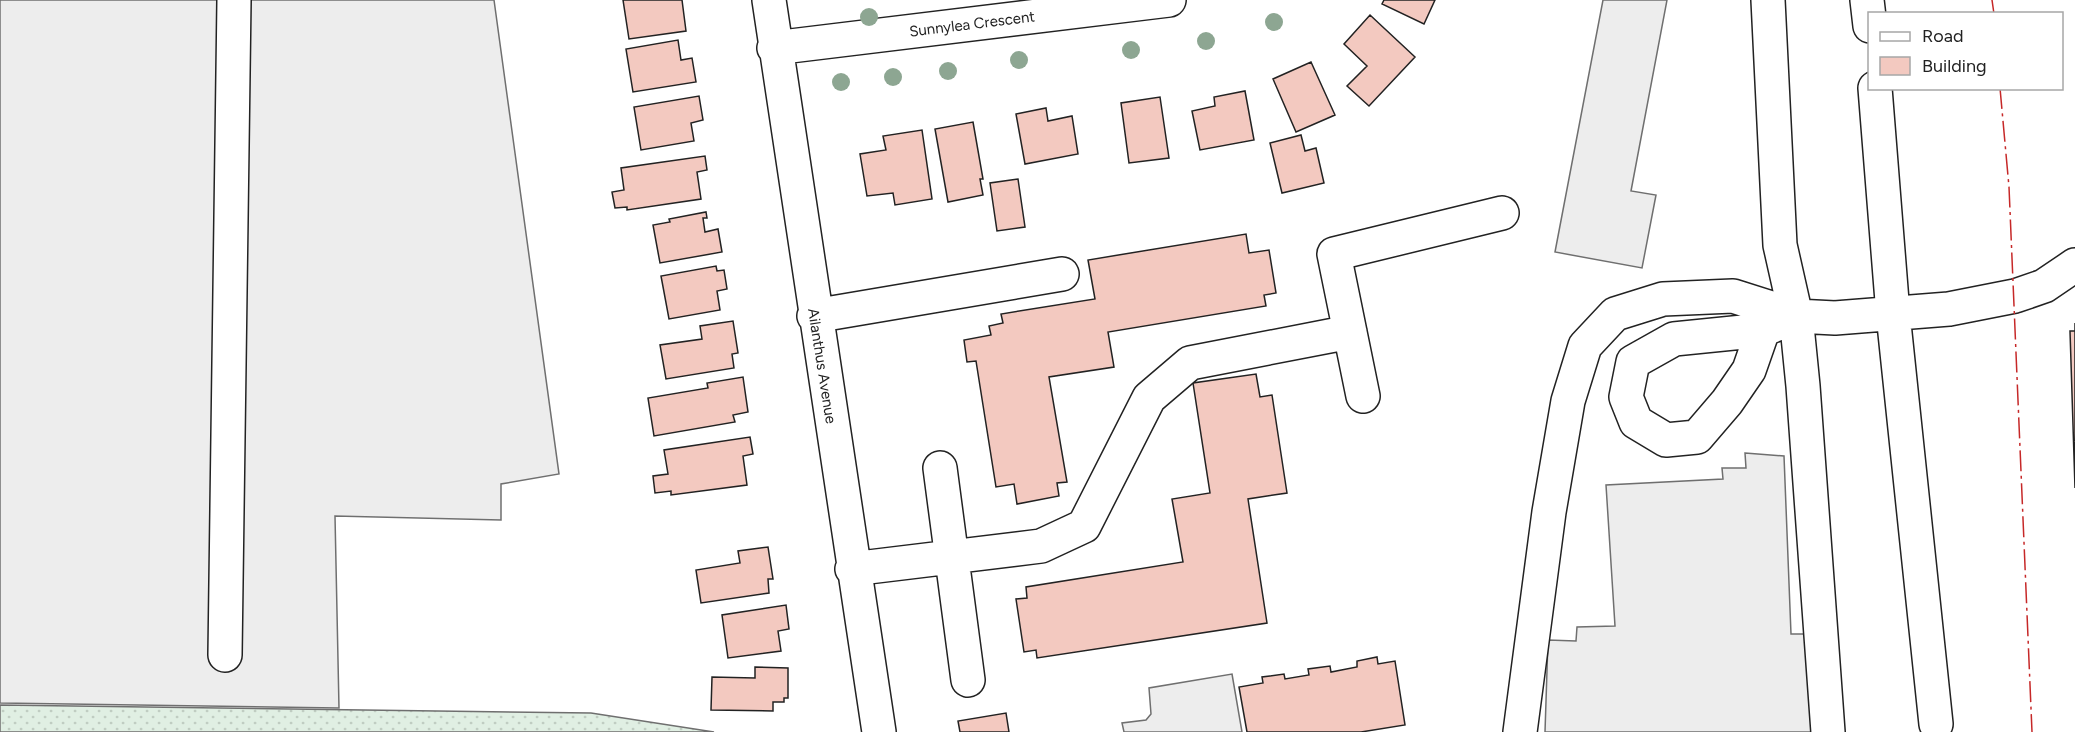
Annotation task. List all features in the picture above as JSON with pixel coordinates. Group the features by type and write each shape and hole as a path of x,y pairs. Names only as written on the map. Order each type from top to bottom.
{"street":[{"path":"225,655 234,0"},
{"name":"Ailanthus Avenue","path":"768,0 852,569 879,732"},
{"name":"Sunnylea Crescent","path":"774,48 1169,0"},
{"path":"1767,0 1780,245 1796,315 1828,732"},
{"path":"1875,90 1893,314 1936,724"},
{"path":"1363,396 1334,254 1502,213"},
{"path":"1520,732 1549,512 1568,401 1585,346 1615,314 1663,299 1733,296 1796,315 1835,318 1949,309 2015,296 2043,286 2075,265"},
{"path":"814,315 1062,274"},
{"path":"1763,330 1796,315"},
{"path":"852,569 1041,546 1084,526 1149,398 1190,363 1350,332"},
{"path":"940,468 968,680"}],"green space":[{"path":"0,705 591,713 714,732 0,732"}],"shaded area":[{"path":"0,0 494,0 559,474 501,484 501,520 335,516 339,708 0,703"},
{"path":"1603,0 1667,0 1631,191 1656,195 1642,268 1555,252"},
{"path":"1745,453 1784,456 1791,634 1810,634 1813,732 1545,732 1548,640 1576,641 1577,627 1615,626 1606,485 1723,479 1722,468 1746,468"},
{"path":"1232,674 1242,732 1124,732 1122,723 1146,720 1151,714 1149,688"}],"building":[{"path":"623,0 682,0 686,31 629,39"},
{"path":"1384,0 1435,0 1424,24 1382,4"},
{"path":"1370,15 1415,57 1369,106 1347,86 1367,66 1344,44"},
{"path":"678,40 681,60 692,58 696,82 633,92 626,49"},
{"path":"1311,62 1335,115 1296,132 1273,79"},
{"path":"1245,91 1254,140 1200,150 1192,111 1215,106 1214,97"},
{"path":"699,96 703,120 691,123 694,141 641,150 634,107"},
{"path":"1160,97 1169,158 1129,163 1121,103"},
{"path":"1046,108 1048,121 1072,116 1078,154 1025,164 1016,114"},
{"path":"973,122 983,179 980,179 983,195 948,202 935,129"},
{"path":"922,130 932,199 895,205 893,193 867,196 860,154 886,150 883,136"},
{"path":"1301,135 1305,151 1316,148 1324,183 1282,193 1270,143"},
{"path":"705,156 707,170 697,172 701,199 627,210 627,207 615,208 612,192 624,190 621,168"},
{"path":"1018,179 1025,227 997,231 990,183"},
{"path":"706,212 707,218 703,218 705,232 718,229 722,252 660,263 653,225 670,222 669,219"},
{"path":"1246,234 1249,253 1269,250 1276,293 1264,295 1266,306 1108,332 1114,367 1049,377 1067,482 1057,483 1059,496 1017,504 1014,484 996,487 976,361 967,362 964,340 991,335 989,326 1003,323 1001,314 1095,299 1088,260"},
{"path":"716,266 717,271 724,270 727,289 717,291 720,310 669,319 661,276"},
{"path":"733,321 738,353 732,354 734,368 666,379 660,345 702,339 700,326"},
{"path":"2070,331 2075,331 2075,488"},
{"path":"1256,374 1260,397 1272,395 1287,493 1248,499 1267,623 1037,658 1036,650 1024,652 1016,599 1027,598 1026,587 1183,562 1172,499 1210,493 1193,383"},
{"path":"743,377 748,412 733,415 735,422 654,436 648,398 708,388 707,383"},
{"path":"750,437 753,454 743,456 747,485 671,495 671,491 655,493 653,476 668,474 664,450"},
{"path":"768,547 773,579 768,579 769,593 701,603 696,570 740,563 738,551"},
{"path":"786,605 789,629 778,631 781,651 728,658 722,615"},
{"path":"1377,657 1378,664 1395,661 1405,725 1361,732 1247,732 1239,687 1263,683 1262,677 1284,674 1285,679 1309,675 1308,669 1330,666 1331,672 1357,667 1357,661"},
{"path":"755,667 788,668 788,698 784,698 784,702 773,702 773,711 711,710 712,677 755,678"},
{"path":"1006,713 1009,732 960,732 958,721"}],"power":[{"path":"1992,0 1994,12"},
{"path":"2000,90 2009,187 2032,732"}]}
